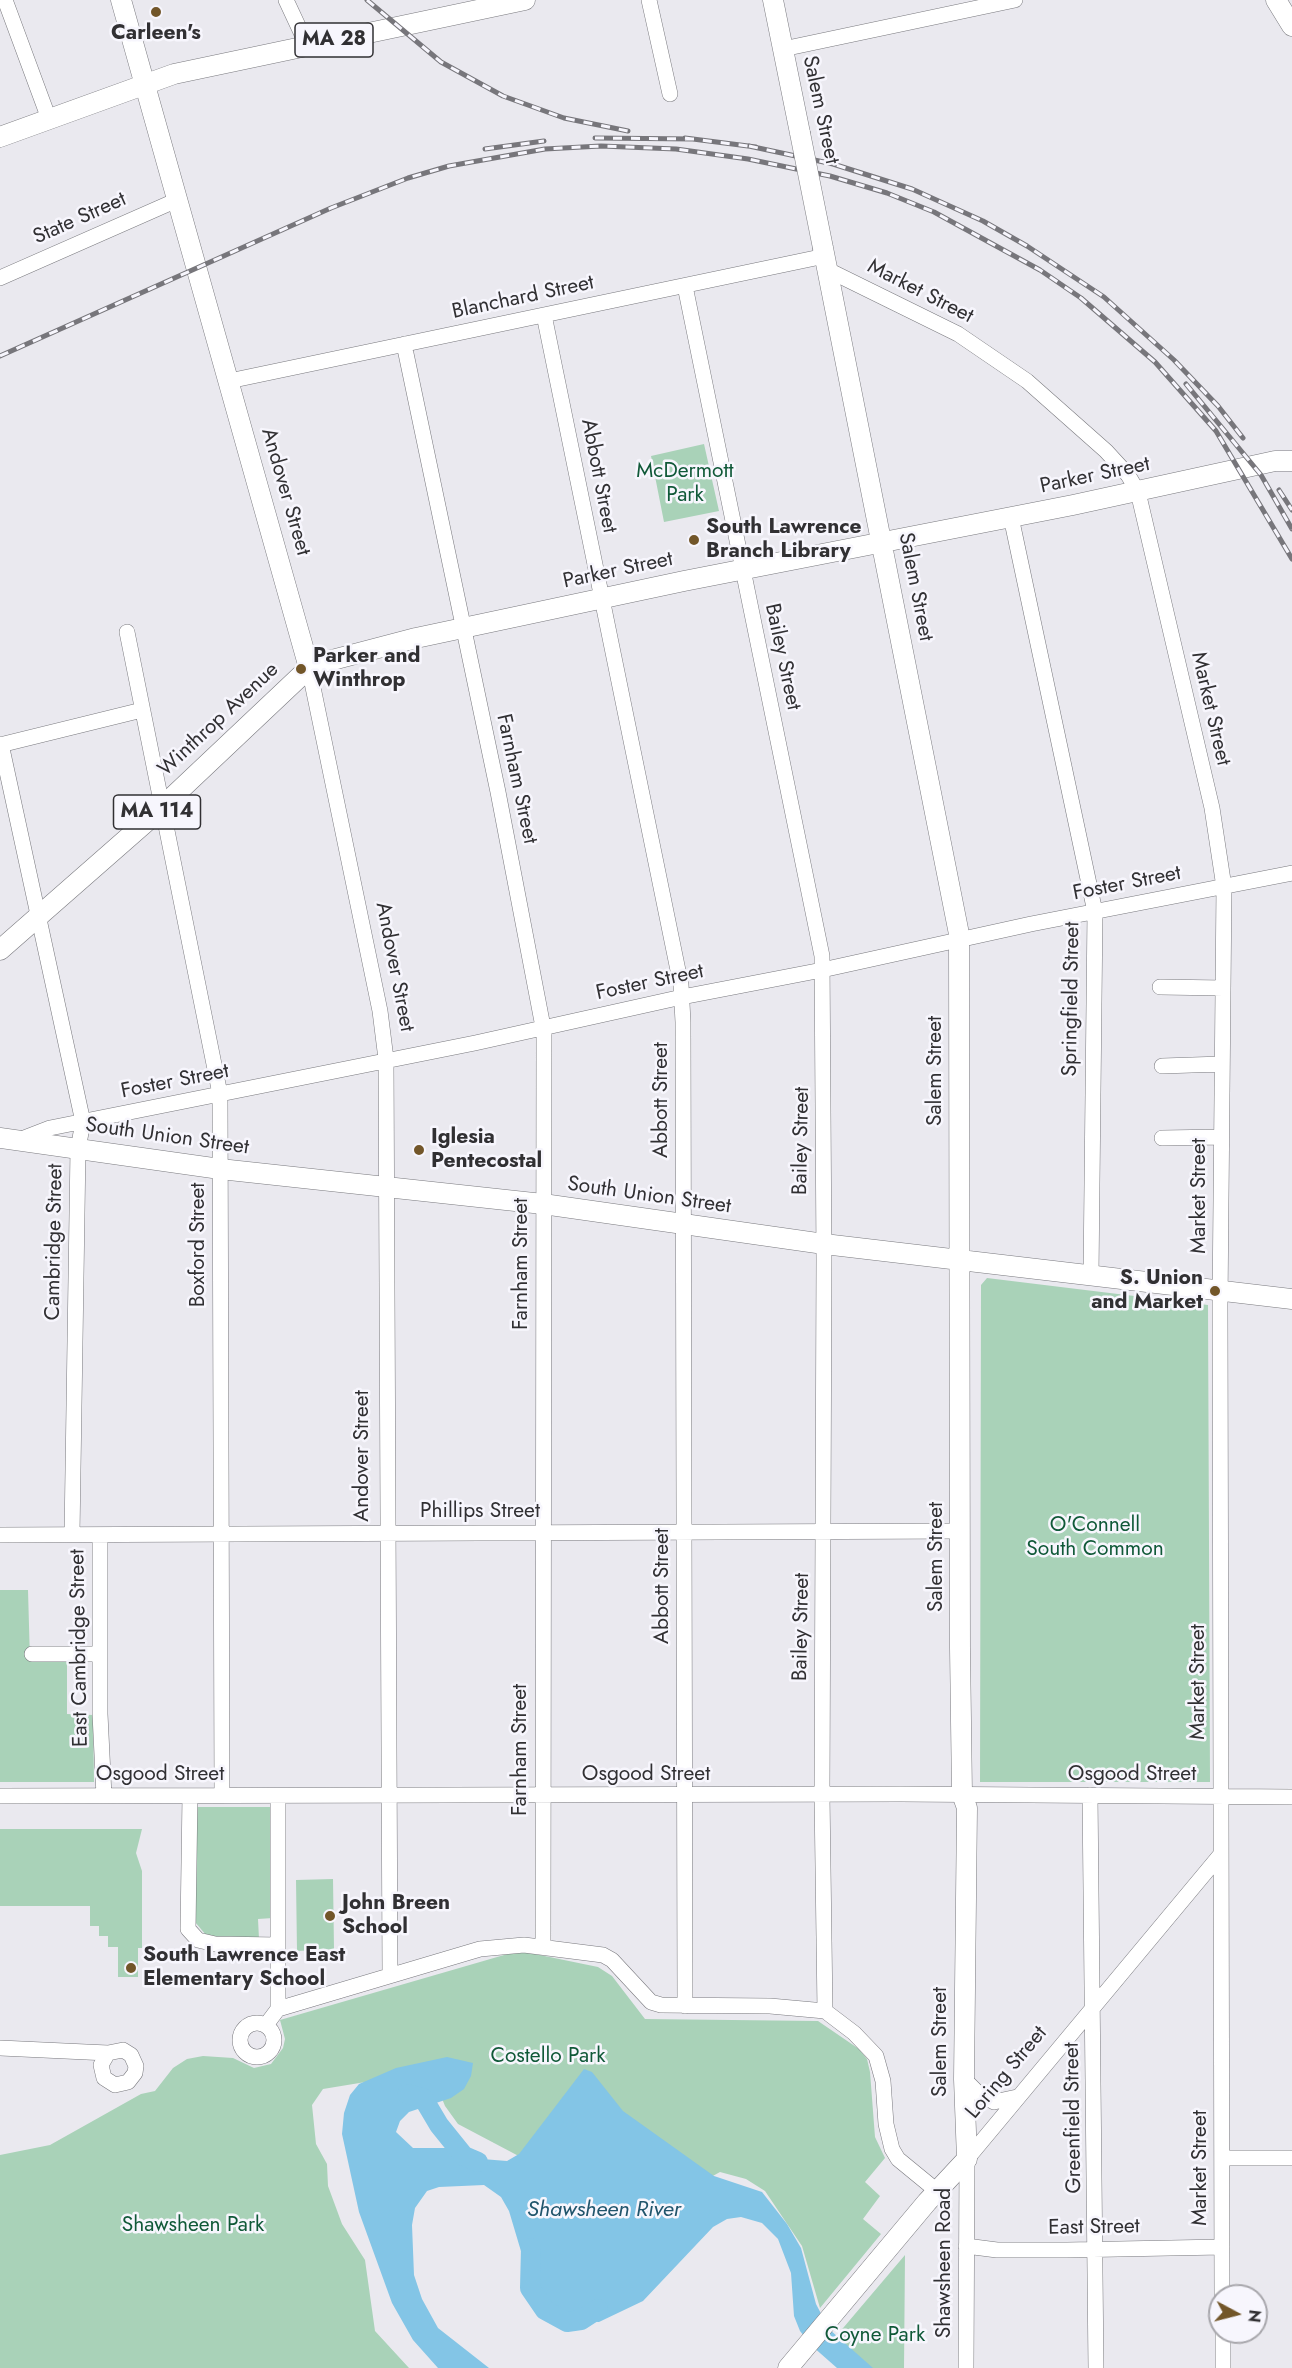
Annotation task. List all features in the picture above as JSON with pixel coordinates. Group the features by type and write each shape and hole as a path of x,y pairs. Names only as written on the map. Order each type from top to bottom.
{"main road":[{"name":"Andover Street","path":"121,0 309,668"},
{"name":"MA 28","path":"0,137 174,74 525,0"},
{"name":"Salem Street","path":"773,0 959,940 962,1794 967,1808 964,2079 967,2159"},
{"path":"1276,0 1292,26"},
{"name":"Parker Street","path":"309,668 463,628 742,569 1138,492 1275,462 1292,461"},
{"name":"Winthrop Avenue","path":"0,950 162,807 309,668"},
{"name":"South Union Street","path":"10,1139 388,1190 543,1204 682,1226 1292,1299"},
{"name":"Loring Street","path":"788,2368 937,2190 967,2159"}],"street":[{"path":"5,0 49,119"},
{"path":"286,0 308,45"},
{"path":"650,0 670,94"},
{"path":"783,50 1014,0"},
{"name":"State Street","path":"0,278 177,200"},
{"name":"Blanchard Street","path":"229,381 825,258"},
{"name":"Market Street","path":"825,258 958,334 1027,381 1106,451 1128,474 1138,492 1212,808 1224,886 1220,1291 1222,2284"},
{"name":"Bailey Street","path":"685,286 822,956 824,1244 822,1795 825,2012"},
{"name":"Abbott Street","path":"544,315 682,997 685,2006"},
{"name":"Farnham Street","path":"404,345 543,1028 543,1946"},
{"name":"Springfield Street","path":"1011,516 1095,912 1091,1275"},
{"name":"Boxford Street","path":"126,632 220,1094 222,1796"},
{"name":"Andover Street","path":"309,668 380,1011 386,1059 390,1974"},
{"path":"1,744 142,710"},
{"name":"Cambridge Street","path":"1,744 82,1122 78,1149 72,1534"},
{"name":"Foster Street","path":"10,1139 50,1128 1292,873"},
{"path":"1160,987 1223,988"},
{"path":"1162,1065 1222,1064"},
{"path":"1162,1138 1221,1137"},
{"name":"Phillips Street","path":"0,1535 961,1531"},
{"name":"East Cambridge Street","path":"100,1535 100,1654 104,1796"},
{"path":"32,1654 100,1654"},
{"name":"Osgood Street","path":"0,1796 962,1794 1292,1797"},
{"name":"Greenfield Street","path":"1090,1795 1096,2368"},
{"path":"190,1796 188,1929 198,1940 215,1944 278,1945"},
{"path":"278,1796 278,2009"},
{"name":"Loring Street","path":"967,2159 1221,1854"},
{"path":"266,2025 278,2009 390,1974 480,1949 543,1946 603,1955 612,1960 651,2002 661,2005 770,2006 825,2012"},
{"name":"Shawsheen Road","path":"825,2012 855,2034 876,2056 884,2081 886,2132 892,2149 898,2159 937,2190"},
{"path":"0,2048 108,2053"},
{"path":"964,2079 978,2093 994,2102 1017,2097"},
{"path":"1222,2158 1292,2158"},
{"name":"Shawsheen Road","path":"966,2368 967,2159"},
{"name":"East Street","path":"966,2246 997,2250 1222,2247"},
{"path":"1223,2344 1223,2368"}],"green space":[{"name":"McDermott Park","path":"704,444 719,511 664,522 651,456"},
{"name":"O'Connell South Common","path":"987,1278 1208,1305 1210,1782 980,1782 981,1285"},
{"path":"0,1590 28,1590 30,1661 67,1660 67,1714 93,1715 94,1782 0,1782"},
{"path":"194,1807 271,1807 273,1918 258,1919 259,1939 228,1939 206,1935 195,1922"},
{"path":"0,1829 142,1829 136,1853 142,1871 142,1948 138,1948 138,1977 118,1977 118,1947 108,1947 108,1936 99,1936 99,1926 90,1926 90,1906 0,1906"},
{"path":"333,1879 334,1949 297,1951 296,1880"},
{"path":"511,1953 530,1953 598,1967 612,1976 645,2019 818,2021 859,2049 867,2059 875,2137 885,2158 865,2182 880,2196 863,2219 881,2234 820,2308 802,2246 765,2191 746,2179 720,2172 702,2182 530,2162 458,2124 445,2106 437,2086 402,2076 323,2089 312,2105 316,2144 327,2164 328,2186 342,2224 365,2260 375,2331 409,2368 0,2368 0,2155 50,2145 141,2094 155,2091 173,2068 187,2059 203,2056 233,2058 254,2068 271,2064 283,2048 285,2039 280,2020"},
{"name":"Coyne Park","path":"905,2255 904,2368 861,2368 838,2334"}],"water":[{"name":"Shawsheen River","path":"447,2057 473,2063 471,2076 464,2089 451,2098 409,2112 400,2121 396,2132 413,2148 464,2148 482,2159 507,2161 519,2154 584,2069 592,2072 623,2111 714,2176 762,2192 787,2224 801,2248 816,2304 829,2329 873,2368 837,2368 812,2346 800,2331 794,2316 791,2273 778,2239 762,2223 741,2217 727,2219 713,2227 643,2301 599,2322 571,2321 546,2303 526,2268 509,2211 501,2197 484,2185 439,2187 427,2191 415,2208 412,2225 414,2275 422,2299 438,2328 489,2368 438,2368 413,2340 392,2303 359,2212 342,2134 344,2113 350,2095 359,2084 396,2068"}],"waterway":[{"name":"Shawsheen River","path":"407,2094 423,2098 439,2125 464,2156 478,2162"},
{"name":"Shawsheen River","path":"531,2248 530,2288 545,2310 567,2322 581,2320 598,2309"}],"railway":[{"path":"367,0 441,62 503,96 564,118 628,131"},
{"path":"595,138 694,139"},
{"path":"685,138 756,147"},
{"path":"485,149 544,141"},
{"path":"0,356 331,208 408,178 449,166 545,149 601,146 676,149 748,159 830,176 887,193 934,212 1040,270 1081,298 1155,362 1216,431 1292,559"},
{"path":"749,146 833,164 912,189 983,221 1027,246 1104,297 1174,360 1218,406 1243,438"},
{"path":"1186,384 1261,475 1292,529"},
{"path":"1279,490 1292,510"}],"place":[{"name":"Carleen's","path":"156,12"},
{"name":"South Lawrence Branch Library","path":"694,540"},
{"name":"Parker and Winthrop","path":"301,669"},
{"name":"Iglesia Pentecostal","path":"419,1150"},
{"name":"S. Union and Market","path":"1215,1291"},
{"name":"John Breen School","path":"330,1916"},
{"name":"South Lawrence East Elementary School","path":"131,1968"}],"park label":[{"name":"Costello Park","path":"548,2057"},
{"name":"Shawsheen Park","path":"193,2226"}]}
